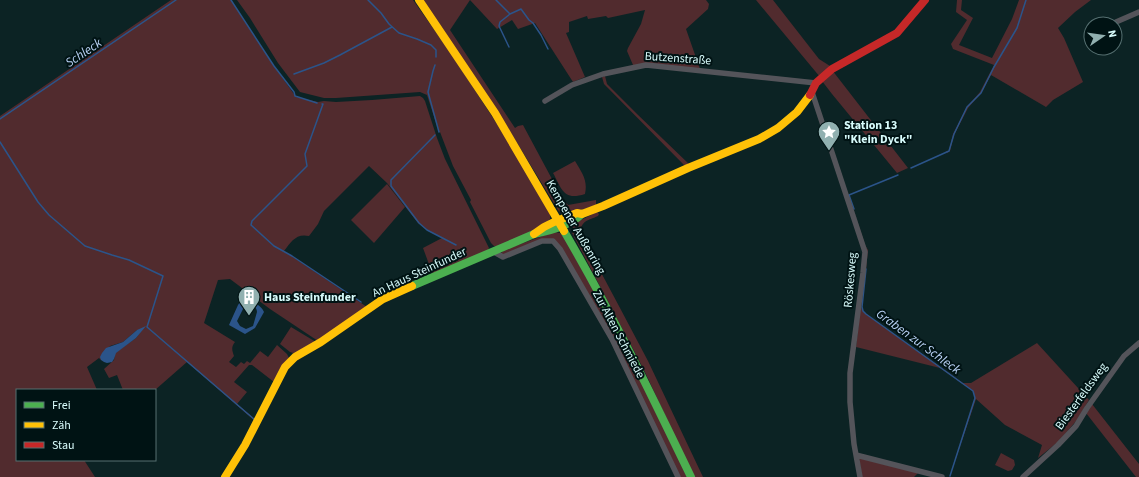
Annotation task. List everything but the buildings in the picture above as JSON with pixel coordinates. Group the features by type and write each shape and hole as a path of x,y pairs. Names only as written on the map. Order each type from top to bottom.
{"street":[{"name":"Kempener Außenring","path":"419,0 495,113 560,223 621,332 691,477"},
{"path":"560,223 579,218 582,214 604,206 688,168 758,139 778,128 797,112 812,92 816,83 832,69 897,33 925,0"},
{"path":"1123,19 1139,12"},
{"name":"Butzenstraße","path":"545,101 572,85 603,74 646,65 816,83"},
{"name":"Röskesweg","path":"812,92 865,252 850,373 850,402 860,477"},
{"name":"An Haus Steinfunder","path":"225,477 244,445 285,367 295,357 320,342 383,299 534,234 541,233 560,223"},
{"name":"Zur Alten Schmiede","path":"494,252 503,257 542,241 553,241 560,249 612,340 678,477"},
{"name":"Biesterfeldsweg","path":"1023,477 1058,445 1076,426 1086,408 1124,356 1139,343"},
{"path":"856,455 942,477"}],"shaded area":[{"path":"171,0 231,0 296,97 318,102 420,96 423,98 445,159 489,248 487,252 433,275 423,248 442,238 418,223 387,183 369,166 324,211 318,224 309,236 304,235 297,237 284,251 367,307 318,341 270,309 230,279 218,280 204,323 235,342 232,349 234,356 229,362 236,367 241,362 244,364 247,361 250,363 260,351 268,357 277,345 287,354 289,358 274,382 252,365 249,365 234,382 247,392 237,404 256,420 255,421 187,362 156,389 123,389 117,375 109,378 104,369 114,360 115,353 136,338 142,330 137,330 123,342 110,346 101,357 101,360 99,358 87,367 97,389 16,389 16,461 85,461 95,477 0,477 0,116"},
{"path":"237,0 413,0 448,49 510,144 550,214 550,219 545,224 500,247 494,246 491,243 453,166 439,132 427,95 420,92 324,98 300,92 278,63"},
{"path":"422,0 470,0 450,30 515,128 523,125 560,194 568,205 596,200 596,205 568,215 562,214 558,210 511,133"},
{"path":"470,0 706,0 709,4 708,9 686,29 700,69 633,65 627,51 641,24 645,10 608,18 606,16 588,19 587,16 569,22 569,32 566,33 585,77 573,82 535,23 518,29 512,20 497,29"},
{"path":"756,0 773,0 819,59 830,66 820,77"},
{"path":"957,0 962,0 961,10 973,18 959,45 992,58 1012,19 1019,0 1091,0 1075,12 1058,28 1064,38 1083,82 1053,100 1046,107 991,75 981,93 968,108 954,135 950,151 947,153 946,151 949,151 953,134 967,107 980,92 994,65 953,49 951,44 967,20 956,12"},
{"path":"832,70 908,168 897,173 832,94 822,81"},
{"path":"605,76 607,84 690,165 684,165 604,84 602,77"},
{"path":"575,161 584,177 586,189 585,194 572,196 568,195 561,189 553,173"},
{"path":"387,184 405,207 374,243 351,220"},
{"path":"849,195 865,245 868,250 862,307 867,250 865,246"},
{"path":"597,212 599,214 598,216 584,223 580,233 648,361 703,477 694,477 643,368 572,233 573,226 577,222"},
{"path":"554,232 560,233 564,237 620,337 687,477 680,477 613,339 552,239 504,255 501,253 504,250"},
{"path":"862,307 866,314 963,383 971,383 1037,343 1089,400 1077,420 1058,442 1038,458 1042,445 1005,425 976,399 950,476 975,398 973,391 940,368 856,347 860,312"},
{"path":"291,327 316,342 296,354 290,352 280,344"},
{"path":"1092,404 1139,464 1139,477 1136,477 1086,413"},
{"path":"1001,453 1014,460 1015,465 1012,470 1008,471 995,465"},
{"path":"859,458 918,473 914,477 862,477"}],"water":[{"path":"247,300 252,301 264,312 255,328 245,334 229,325 240,302","holes":["248,304 253,305 257,312 253,326 246,329 240,326 237,321 243,309"]},
{"path":"146,326 136,338 116,353 112,362 107,363 101,360 100,357 106,348 123,342 137,330"}],"waterway":[{"name":"Schleck","path":"0,119 176,0"},
{"path":"231,0 274,66 294,92 295,96 317,103"},
{"path":"368,0 399,33 431,45 436,50 436,57"},
{"path":"496,0 510,14 521,9 533,23 548,49"},
{"name":"Graben zur Schleck","path":"911,168 949,151 954,134 967,107 981,93 994,67 1017,28 1026,0"},
{"path":"509,47 499,26 500,22 510,14"},
{"path":"294,74 324,63 392,27"},
{"path":"435,65 428,92 439,132"},
{"path":"322,104 305,154 307,166 252,221 251,225 274,246 292,256 361,302"},
{"path":"435,135 391,180 391,186 419,223 427,230 456,245"},
{"path":"0,142 38,202 49,215 85,246 129,260 163,276 147,327 255,420"},
{"name":"Graben zur Schleck","path":"854,209 849,195 898,175"},
{"name":"Graben zur Schleck","path":"866,269 862,307 863,311 973,391 975,398 950,476"}],"traffic: fast":[{"path":"412,286 534,234 553,230 566,225 582,214"},
{"path":"564,231 614,322 691,477"}],"traffic: slow":[{"path":"419,0 495,113 564,231"},
{"path":"534,234 554,222 577,213 582,214 603,206 688,168 759,139 778,128 797,112 810,95"},
{"path":"225,477 245,445 285,367 295,357 321,342 383,299 412,286"}],"traffic: jam":[{"path":"810,95 816,83 832,69 897,33 925,0"}],"place":[{"name":"Station 13 \"Klein Dyck\"","path":"829,152"},
{"name":"Haus Steinfunder","path":"249,316"}]}
